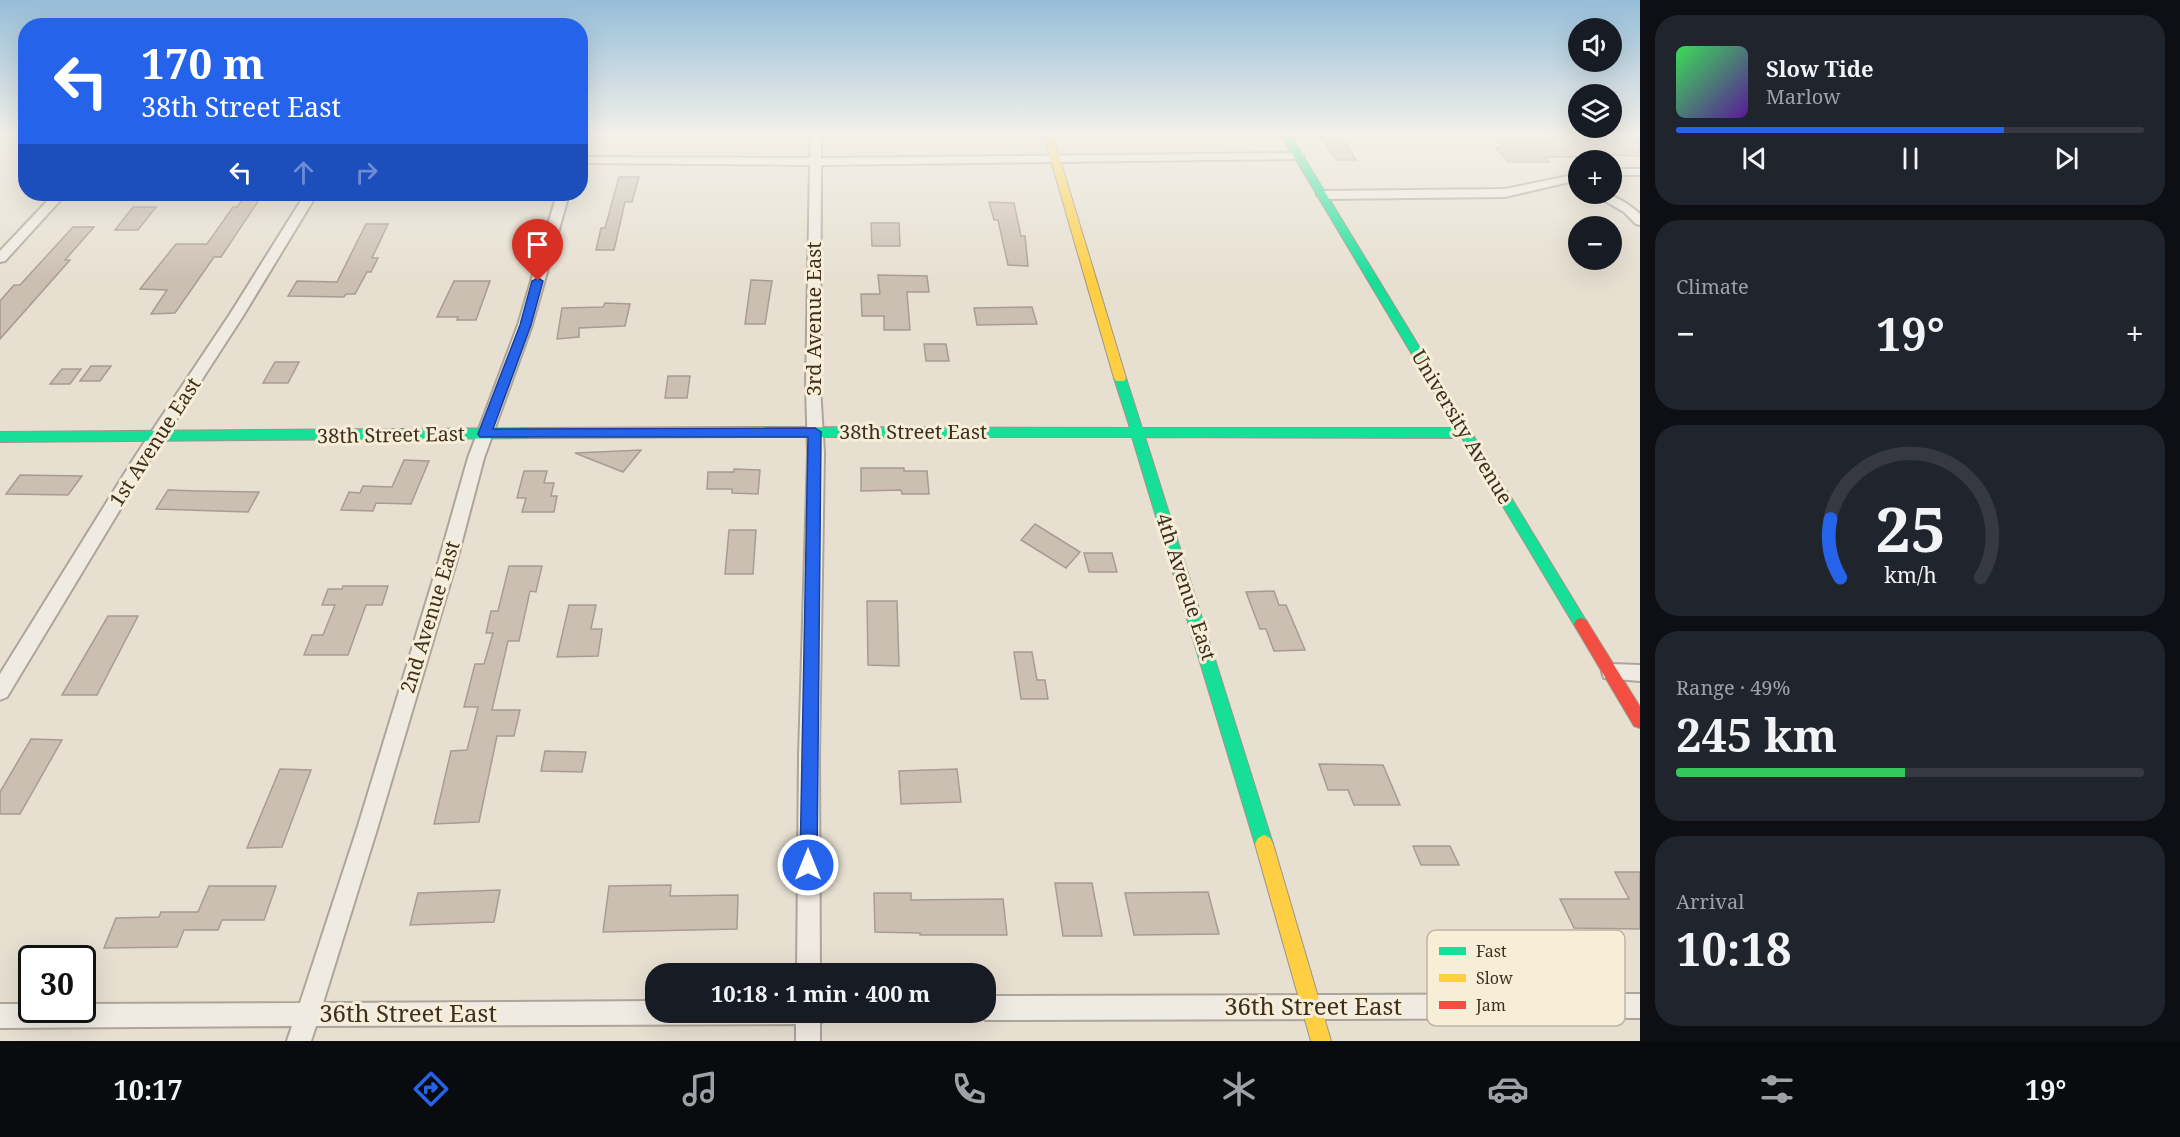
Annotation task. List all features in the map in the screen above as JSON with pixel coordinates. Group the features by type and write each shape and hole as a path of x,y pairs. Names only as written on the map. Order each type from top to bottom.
{"street":[{"name":"3rd Avenue East","path":"808,963 815,432 813,376 815,182"},
{"name":"4th Avenue East","path":"1062,182 1230,728 1322,1041"},
{"name":"University Avenue","path":"1314,182 1640,721"},
{"path":"1323,195 1505,193 1563,182"},
{"path":"0,258 53,201"},
{"name":"1st Avenue East","path":"0,691 307,201"},
{"name":"2nd Avenue East","path":"299,1041 374,804 485,434 525,325 561,201"},
{"path":"1619,204 1629,209 1640,221"},
{"name":"38th Street East","path":"0,437 1137,431 1465,433"},
{"path":"1611,672 1640,673"},
{"name":"36th Street East","path":"1625,1006 1640,1006"},
{"name":"36th Street East","path":"996,1008 1427,1007"},
{"name":"36th Street East","path":"0,1016 645,1013"},
{"path":"808,1023 808,1041"}],"building":[{"path":"618,182 638,182 632,202 625,202 614,250 596,250 601,228 605,228"},
{"path":"242,201 258,201 221,257 214,257 175,313 151,314 167,290 140,289 176,244 207,244 233,207 237,207"},
{"path":"989,202 1014,203 1021,236 1025,236 1028,266 1008,265 998,220 994,220"},
{"path":"133,207 156,207 138,230 115,230"},
{"path":"871,223 899,223 900,246 872,246"},
{"path":"366,224 388,224 372,258 378,258 355,294 346,294 344,297 288,296 297,281 337,282"},
{"path":"73,227 94,227 65,260 70,260 0,339 0,301 14,285 20,285"},
{"path":"878,275 927,276 929,292 907,292 910,330 884,330 884,316 862,316 861,294 880,294"},
{"path":"751,280 772,281 765,324 745,324"},
{"path":"454,281 490,281 476,320 437,317"},
{"path":"605,303 630,304 625,326 579,328 579,337 557,339 562,308 603,307"},
{"path":"1032,307 1037,324 977,325 974,308"},
{"path":"924,344 946,344 949,361 926,361"},
{"path":"275,362 299,362 288,383 263,383"},
{"path":"91,366 111,366 100,381 80,381"},
{"path":"62,369 81,369 70,384 50,384"},
{"path":"668,376 690,376 687,398 665,398"},
{"path":"641,450 623,472 575,453"},
{"path":"404,460 429,461 411,504 376,503 373,511 341,510 349,492 360,493 363,486 392,487"},
{"path":"861,468 904,468 904,471 927,471 929,494 902,494 901,490 861,491"},
{"path":"734,469 760,470 758,494 732,493 732,489 707,489 708,472 734,472"},
{"path":"524,471 547,471 544,483 554,483 551,496 557,496 554,512 522,512 526,498 517,498"},
{"path":"20,475 82,476 68,495 6,494"},
{"path":"168,490 259,492 248,512 156,509"},
{"path":"1035,524 1080,552 1066,568 1021,540"},
{"path":"729,530 756,530 753,574 725,574"},
{"path":"1084,553 1112,553 1117,572 1089,572"},
{"path":"509,566 542,566 536,592 530,591 519,641 508,641 492,710 520,710 514,736 497,736 479,822 434,824 451,751 467,750 478,707 464,707 475,664 484,664 493,633 486,633 491,611 498,611"},
{"path":"343,586 388,586 382,605 366,605 348,655 304,655 312,635 323,635 335,605 322,605 328,589 342,589"},
{"path":"1274,591 1279,605 1286,605 1305,650 1274,651 1266,629 1260,629 1246,592"},
{"path":"867,601 897,601 899,666 868,665"},
{"path":"569,605 596,605 591,629 602,629 598,656 557,657"},
{"path":"108,616 138,616 97,695 62,695"},
{"path":"1014,652 1032,652 1037,680 1045,680 1048,699 1021,699"},
{"path":"31,739 62,740 20,814 0,814 0,792"},
{"path":"545,751 586,752 582,772 541,771"},
{"path":"1319,764 1383,765 1400,805 1354,805 1348,790 1328,790"},
{"path":"280,769 311,770 282,847 247,848"},
{"path":"957,769 961,802 901,804 899,771"},
{"path":"1413,846 1450,846 1459,865 1421,865"},
{"path":"1615,872 1640,872 1640,929 1574,928 1560,899 1629,899"},
{"path":"1055,883 1092,883 1102,936 1063,936"},
{"path":"671,885 670,896 738,895 737,929 603,932 609,886"},
{"path":"209,886 276,886 264,920 222,920 218,930 184,930 177,947 104,948 116,918 159,917 161,912 198,912"},
{"path":"500,890 494,922 410,925 418,893"},
{"path":"1208,892 1219,934 1134,935 1125,893"},
{"path":"874,893 911,893 911,900 1003,899 1007,935 920,935 920,933 875,932"}],"traffic: fast":[{"path":"1313,182 1581,624"},
{"path":"1120,378 1264,844"},
{"path":"764,432 1465,433"},
{"path":"0,437 529,433"}],"traffic: slow":[{"path":"1061,182 1120,378"},
{"path":"529,433 764,432"},
{"path":"1264,844 1321,1041"}],"traffic: jam":[{"path":"1581,624 1640,721"}],"route":[{"path":"538,281 525,325 485,434 815,432 808,865"}]}
